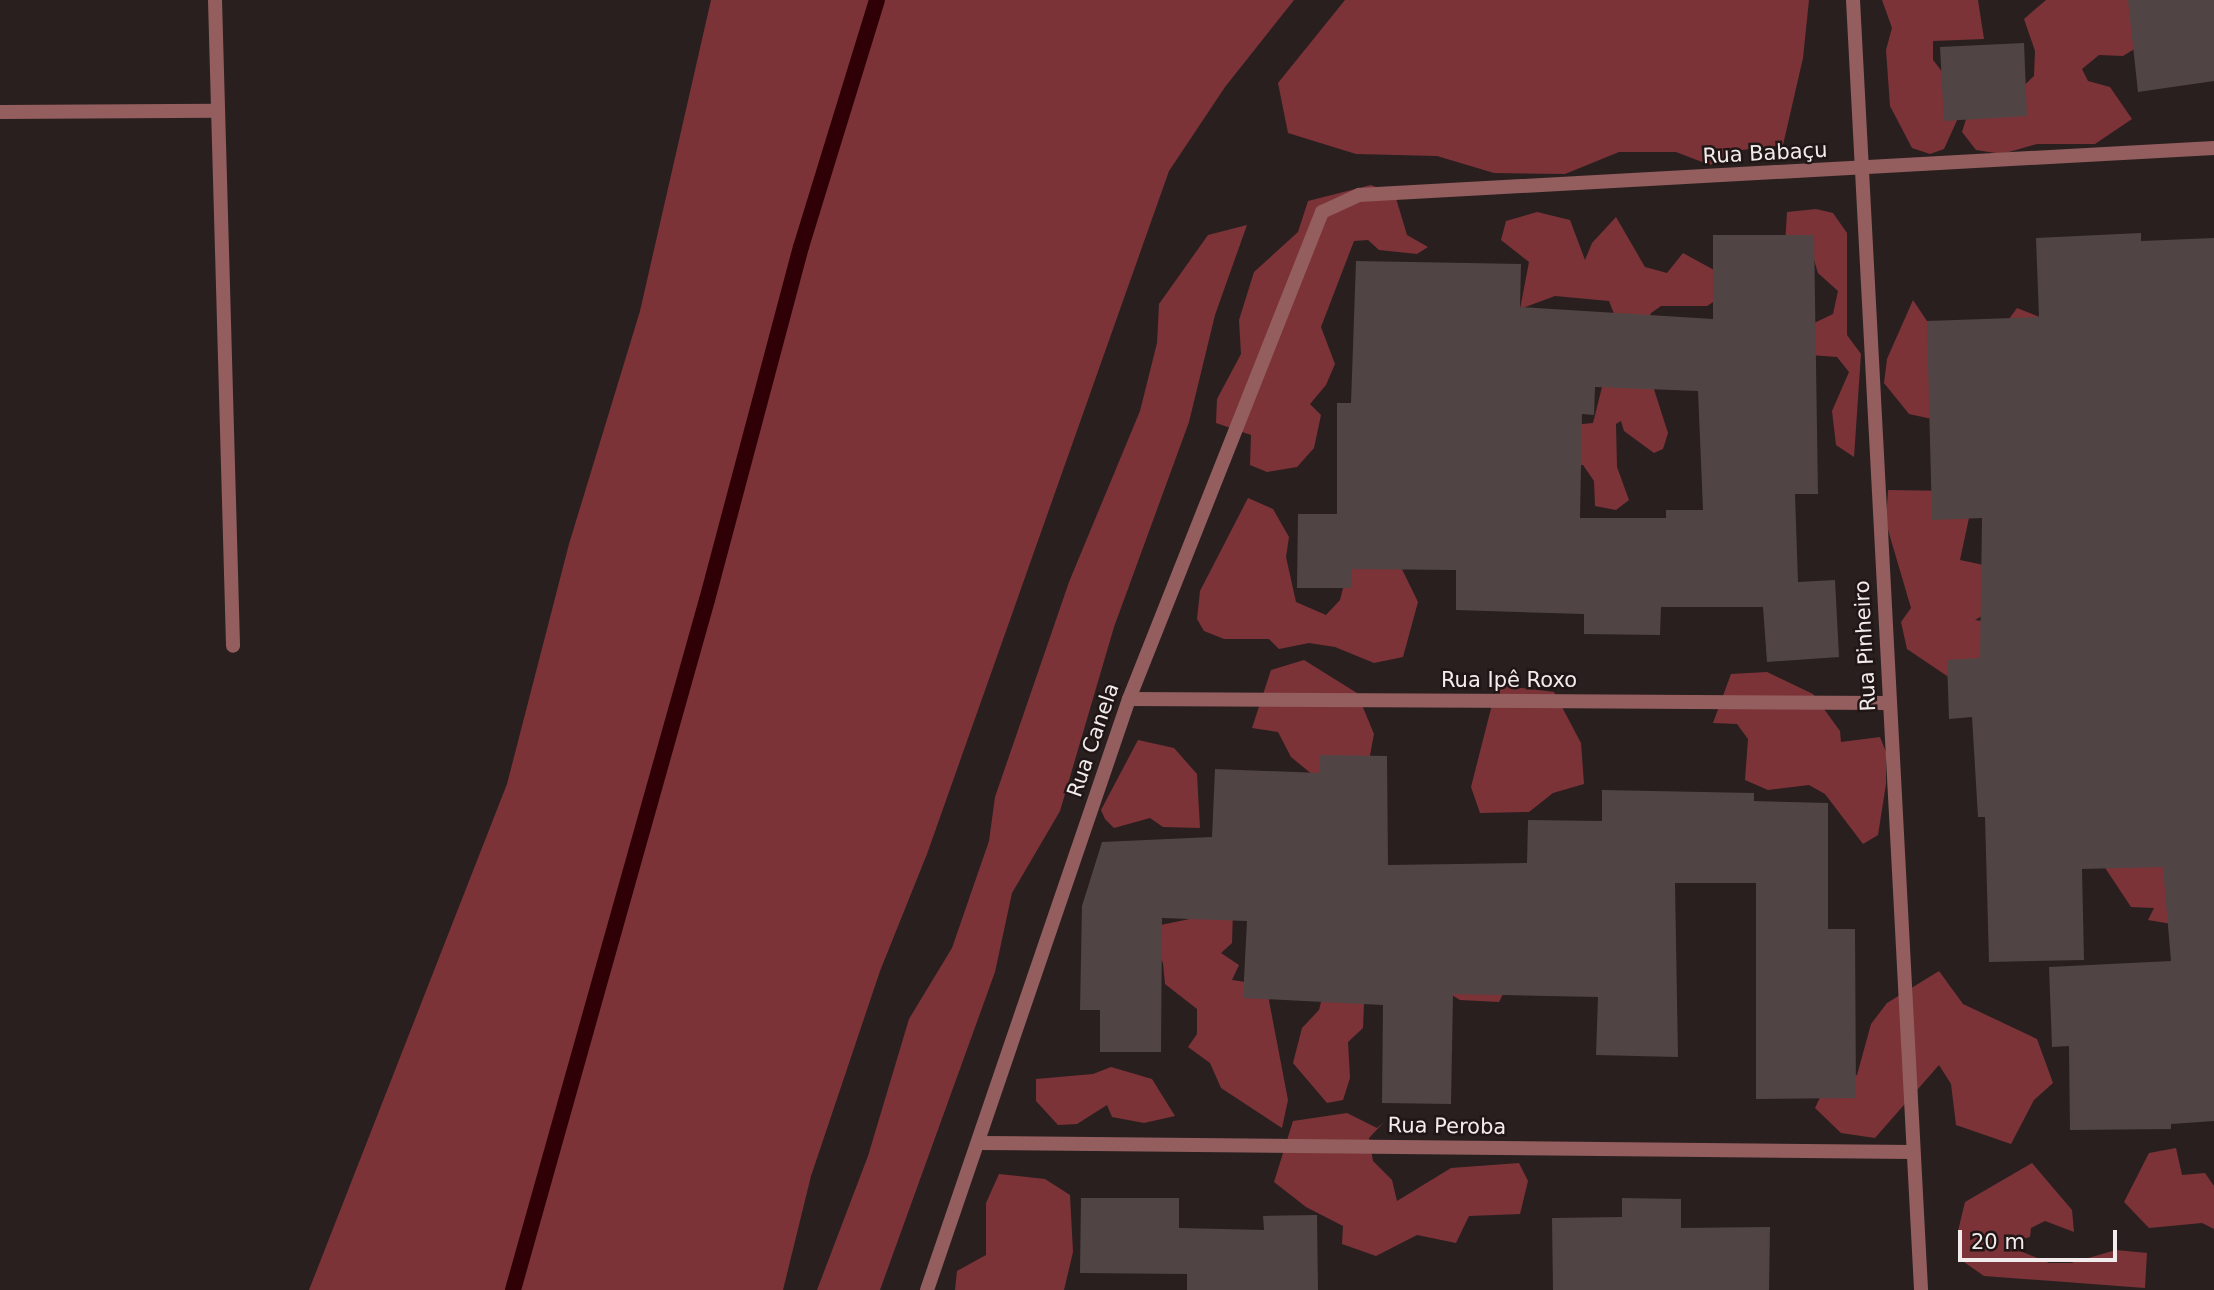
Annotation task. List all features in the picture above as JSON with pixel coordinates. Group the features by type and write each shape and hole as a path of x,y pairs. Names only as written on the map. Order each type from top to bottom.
{"street":[{"path":"215,0 233,646"},
{"name":"Rua Pinheiro","path":"1853,0 1921,1290"},
{"path":"0,112 218,111"},
{"name":"Rua Babaçu","path":"1322,212 1359,194 1863,169 2214,148"},
{"name":"Rua Canela","path":"927,1290 980,1143 1129,699 1322,212"},
{"name":"Rua Ipê Roxo","path":"1129,699 1889,702"},
{"name":"Rua Peroba","path":"980,1143 1913,1152"}],"shaded area":[{"path":"711,0 1294,0 1225,87 1169,171 927,854 880,971 811,1176 783,1290 309,1290 507,784 569,544 640,311"},
{"path":"1345,0 1809,0 1803,58 1783,145 1742,150 1710,165 1676,152 1619,152 1565,174 1494,173 1437,156 1356,154 1288,133 1278,83"},
{"path":"1882,0 1978,0 1984,39 1933,41 1933,60 1954,87 1959,116 1944,149 1930,154 1912,148 1890,106 1886,50 1892,28"},
{"path":"2046,0 2134,0 2136,48 2123,56 2099,55 2082,69 2088,81 2110,87 2132,119 2095,144 2037,144 2002,154 1976,150 1962,132 1972,100 2013,96 2034,76 2035,51 2024,19"},
{"path":"1371,185 1395,195 1407,235 1428,247 1417,254 1379,250 1368,240 1354,241 1321,327 1335,364 1326,385 1310,404 1321,415 1314,448 1297,467 1267,472 1250,465 1251,435 1216,423 1217,399 1241,354 1239,320 1254,272 1298,232 1308,201"},
{"path":"1816,209 1833,213 1847,233 1847,335 1861,354 1854,457 1836,445 1832,411 1849,372 1837,357 1810,355 1812,324 1833,314 1838,291 1818,273 1814,260 1785,246 1787,212"},
{"path":"1537,212 1570,220 1585,260 1592,243 1616,217 1645,267 1667,273 1683,253 1714,270 1721,297 1707,306 1661,306 1651,313 1645,326 1620,329 1609,301 1555,296 1520,309 1529,262 1501,240 1506,221"},
{"path":"1247,225 1215,315 1189,422 1114,627 1060,811 1012,893 995,972 880,1290 817,1290 868,1156 909,1019 952,948 989,841 995,797 1069,582 1140,411 1157,343 1159,304 1208,235"},
{"path":"1913,300 1927,321 1934,347 2004,326 2017,308 2060,325 1932,419 1909,414 1884,383 1887,359"},
{"path":"1606,371 1651,380 1668,433 1663,449 1654,453 1624,431 1621,421 1616,424 1617,467 1629,500 1616,510 1595,506 1594,481 1583,465 1535,467 1572,425 1593,423"},
{"path":"1888,490 1951,491 1969,518 1960,560 1998,568 2009,600 1975,620 2034,628 1950,678 1907,649 1901,622 1911,608 1886,523"},
{"path":"1248,498 1273,509 1289,537 1286,557 1296,602 1326,615 1340,600 1346,576 1360,558 1398,561 1418,602 1403,657 1374,663 1335,647 1309,643 1279,649 1269,639 1224,639 1204,631 1197,619 1200,591"},
{"path":"1304,660 1357,693 1374,734 1367,771 1319,780 1291,757 1278,732 1252,728 1271,670"},
{"path":"1767,672 1813,694 1840,731 1841,742 1880,737 1886,752 1886,784 1878,835 1863,844 1825,794 1809,785 1768,790 1745,780 1748,739 1737,724 1713,723 1731,674"},
{"path":"1497,685 1554,692 1581,743 1584,784 1553,793 1529,812 1480,813 1471,787"},
{"path":"1138,740 1174,748 1197,774 1200,828 1163,827 1150,818 1114,828 1105,819 1101,810"},
{"path":"2159,797 2189,927 2148,920 2154,908 2131,907 2088,842"},
{"path":"1233,910 1232,943 1221,953 1239,965 1232,980 1266,985 1288,1100 1282,1128 1221,1088 1210,1063 1188,1047 1197,1034 1197,1009 1165,984 1163,963 1146,928"},
{"path":"1329,970 1512,976 1499,1002 1460,1000 1442,989 1364,1003 1363,1028 1348,1042 1350,1078 1343,1100 1327,1103 1293,1063 1302,1028 1319,1010"},
{"path":"1939,971 1963,1004 2037,1039 2053,1083 2034,1100 2011,1144 1956,1125 1951,1084 1939,1065 1875,1138 1841,1133 1815,1108 1826,1085 1857,1075 1871,1024 1887,1003"},
{"path":"1111,1067 1152,1079 1175,1116 1144,1123 1112,1117 1107,1105 1077,1124 1058,1125 1036,1101 1036,1079 1093,1074"},
{"path":"1347,1113 1377,1128 1384,1122 1369,1138 1373,1161 1392,1180 1397,1201 1451,1168 1519,1163 1528,1181 1520,1214 1469,1216 1456,1243 1417,1235 1376,1256 1342,1244 1343,1226 1306,1207 1274,1182 1293,1121"},
{"path":"2176,1148 2182,1175 2205,1173 2214,1186 2214,1229 2202,1223 2149,1228 2124,1202 2149,1153"},
{"path":"2032,1163 2072,1210 2074,1232 2045,1221 2031,1228 2030,1237 2004,1244 2049,1263 2071,1263 2116,1250 2147,1253 2145,1288 1984,1276 1961,1260 1958,1231 1965,1202"},
{"path":"999,1174 1045,1179 1070,1195 1073,1252 1064,1290 955,1290 957,1271 986,1255 986,1203"}],"building":[{"path":"2128,0 2214,0 2214,81 2138,92"},
{"path":"2024,43 2027,116 1944,121 1940,47"},
{"path":"2141,233 2141,241 2214,238 2214,1121 2171,1124 2171,1129 2070,1130 2069,1046 2052,1047 2049,967 2171,961 2163,867 2082,869 2084,960 1989,962 1985,817 1978,817 1972,717 1949,719 1947,660 1980,658 1982,518 1932,520 1927,321 2039,317 2036,238"},
{"path":"1713,235 1814,235 1818,494 1795,494 1798,582 1835,580 1839,657 1767,662 1763,607 1661,607 1660,635 1584,634 1584,614 1456,610 1456,570 1352,569 1352,588 1297,588 1298,514 1337,514 1337,403 1351,403 1356,261 1521,264 1520,307 1713,319","holes":["1595,387 1698,391 1703,510 1666,510 1666,518 1580,518 1582,414 1594,415"]},
{"path":"1320,755 1387,756 1388,865 1527,863 1528,820 1602,821 1602,790 1754,793 1754,801 1828,803 1828,929 1855,929 1856,1098 1756,1099 1756,883 1675,883 1678,1057 1596,1055 1598,997 1453,994 1451,1104 1382,1103 1383,1005 1243,998 1247,921 1162,918 1161,1052 1100,1052 1100,1010 1080,1010 1082,906 1102,842 1212,837 1215,769 1320,773"},
{"path":"1081,1198 1179,1198 1179,1228 1264,1230 1263,1216 1317,1215 1318,1290 1187,1290 1187,1274 1080,1273"},
{"path":"1622,1198 1681,1199 1681,1228 1770,1227 1769,1290 1553,1290 1552,1218 1622,1217"}],"waterway":[{"path":"513,1290 707,600 801,247 877,0"}]}
